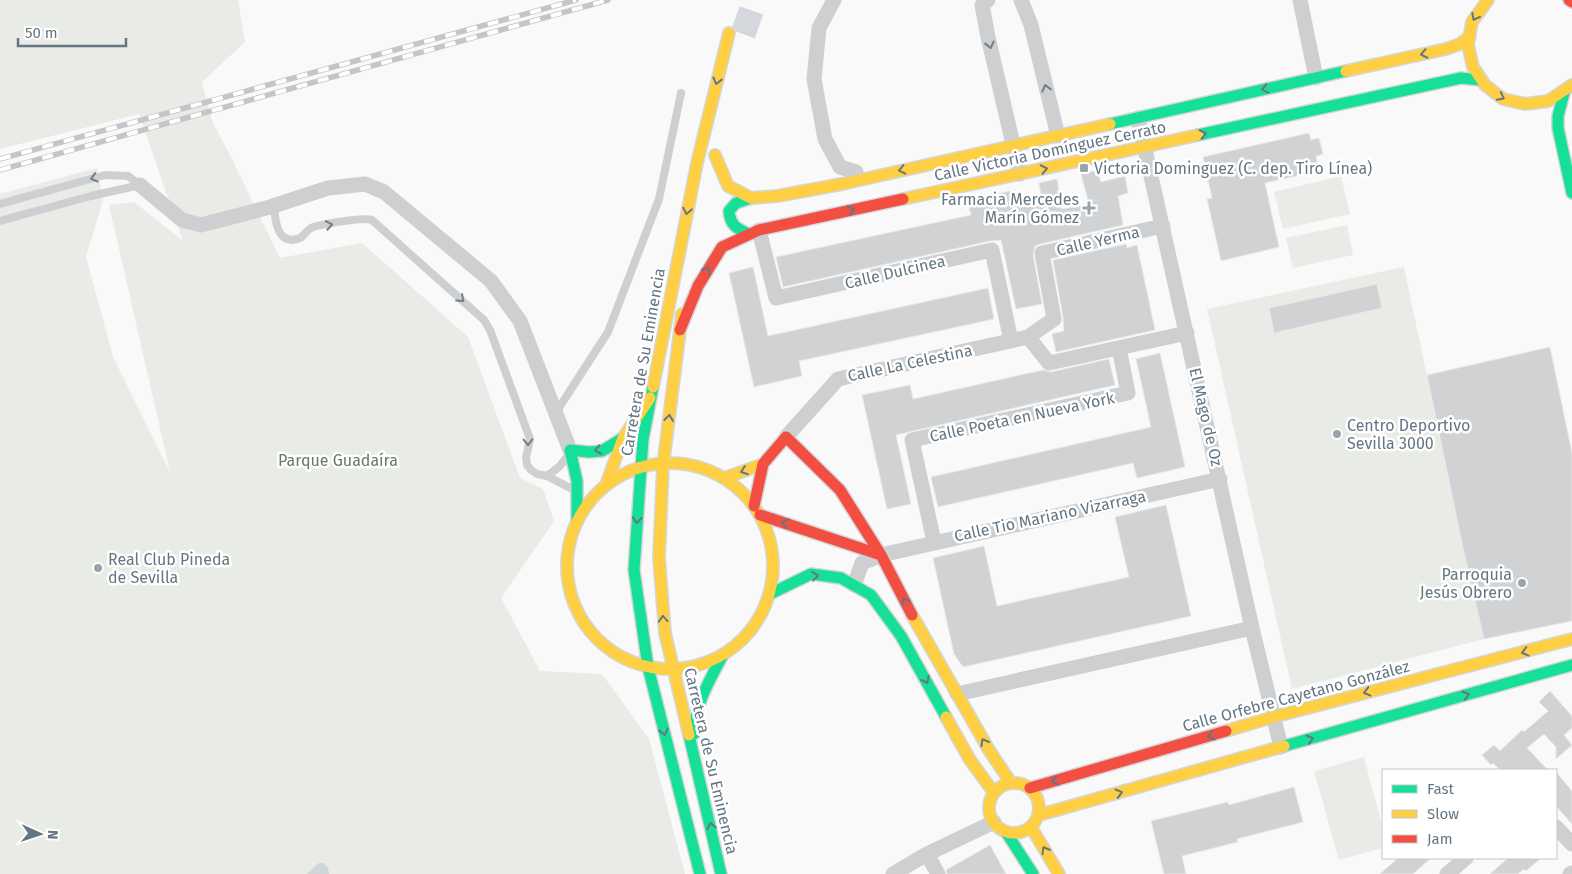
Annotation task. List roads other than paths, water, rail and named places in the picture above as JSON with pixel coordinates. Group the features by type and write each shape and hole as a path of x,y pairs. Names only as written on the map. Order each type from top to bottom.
{"street":[{"path":"834,0 819,28 814,79 825,139 840,168 856,172"},
{"path":"988,0 982,5 986,29 1020,174"},
{"path":"1021,0 1031,25 1058,136"},
{"path":"1300,0 1316,78"},
{"path":"1488,0 1476,14 1471,25 1469,37 1469,55 1480,80 1489,90 1501,98 1514,103 1547,102 1568,89"},
{"name":"Carretera de Su Eminencia","path":"700,874 648,667 634,570 643,439 697,163 729,33"},
{"name":"Calle Victoria Domínguez Cerrato","path":"751,198 777,196 833,186 1014,146 1446,49 1460,44 1469,37"},
{"name":"Calle Victoria Domínguez Cerrato","path":"680,330 698,286 722,247 754,232 1460,78 1480,80"},
{"path":"1568,89 1558,116 1558,128 1572,193"},
{"path":"1528,104 1547,114 1558,128"},
{"name":"El Mago de Oz","path":"1138,118 1252,628 1281,748"},
{"path":"711,173 716,152 728,186 751,198"},
{"path":"140,185 182,220 201,225 274,206 328,188 365,184 384,192 491,281 520,321 570,450 577,481 577,522"},
{"path":"751,198 736,204 729,211 729,219 733,227 754,232"},
{"name":"Calle Yerma","path":"1028,337 1054,319 1042,253 1163,226"},
{"name":"Calle Dulcinea","path":"754,232 776,298 992,250 1011,341"},
{"name":"Carretera de Su Eminencia","path":"688,282 663,466 659,558 664,633 721,874"},
{"path":"1028,337 1049,363 1187,333"},
{"name":"Calle La Celestina","path":"786,437 838,379 1028,337"},
{"name":"Calle Poeta en Nueva York","path":"934,542 912,440 1128,394 1119,348"},
{"path":"627,670 590,631 575,606 568,578 568,550 577,522 598,482 623,438 652,395"},
{"path":"725,478 763,464 786,437 840,490 881,555 923,636 988,750 1011,783"},
{"path":"570,450 602,451 623,438"},
{"path":"570,450 582,468 598,482"},
{"path":"598,482 628,471 640,471 679,463 703,468 725,478 745,494 757,510 770,540 774,567 770,594 760,618 744,639 723,655 695,667 648,667 636,664 611,651"},
{"path":"757,510 763,464"},
{"name":"Calle Tio Mariano Vizarraga","path":"854,585 862,563 881,555 1220,479"},
{"path":"757,510 881,555"},
{"path":"770,594 811,574 834,577 854,585 871,595 902,636 970,760 994,793"},
{"path":"957,694 1252,628"},
{"name":"Calle Orfebre Cayetano González","path":"1030,788 1274,718 1572,640"},
{"path":"695,762 694,722 698,701 723,655"},
{"path":"1039,815 1572,665"},
{"path":"643,688 658,705"},
{"path":"1011,783 1030,788 1037,797 1040,809 1035,822 1022,832 1006,832 999,828 990,815 989,807 994,793 1011,783"},
{"path":"893,874 927,854 994,822"},
{"path":"1031,826 1059,874"},
{"path":"1557,828 1572,844"},
{"path":"1006,832 1033,874"},
{"path":"927,854 938,874"},
{"path":"1448,874 1465,859"}],"lane":[{"path":"555,414 608,332 659,199 681,93"},
{"path":"0,204 105,175 128,176 140,185"},
{"path":"0,221 91,196 140,185"},
{"path":"274,206 278,231 282,236 295,239 302,237 311,228 362,219 372,220 484,320 490,330 530,440 526,458 530,470 577,491"},
{"path":"547,476 559,467 570,450"}],"tunnel":[{"path":"743,34 755,0"}],"railway":[{"path":"0,159 576,0"},
{"path":"0,170 608,0"}],"place":[{"name":"Victoria Dominguez (C. dep. Tiro Línea)","path":"1084,168"},
{"name":"Farmacia Mercedes Marín Gómez","path":"1089,208"},
{"name":"Centro Deportivo Sevilla 3000","path":"1337,434"},
{"name":"Real Club Pineda de Sevilla","path":"98,568"},
{"name":"Parroquia Jesús Obrero","path":"1522,583"}],"park label":[{"name":"Parque Guadaíra","path":"338,460"}]}
